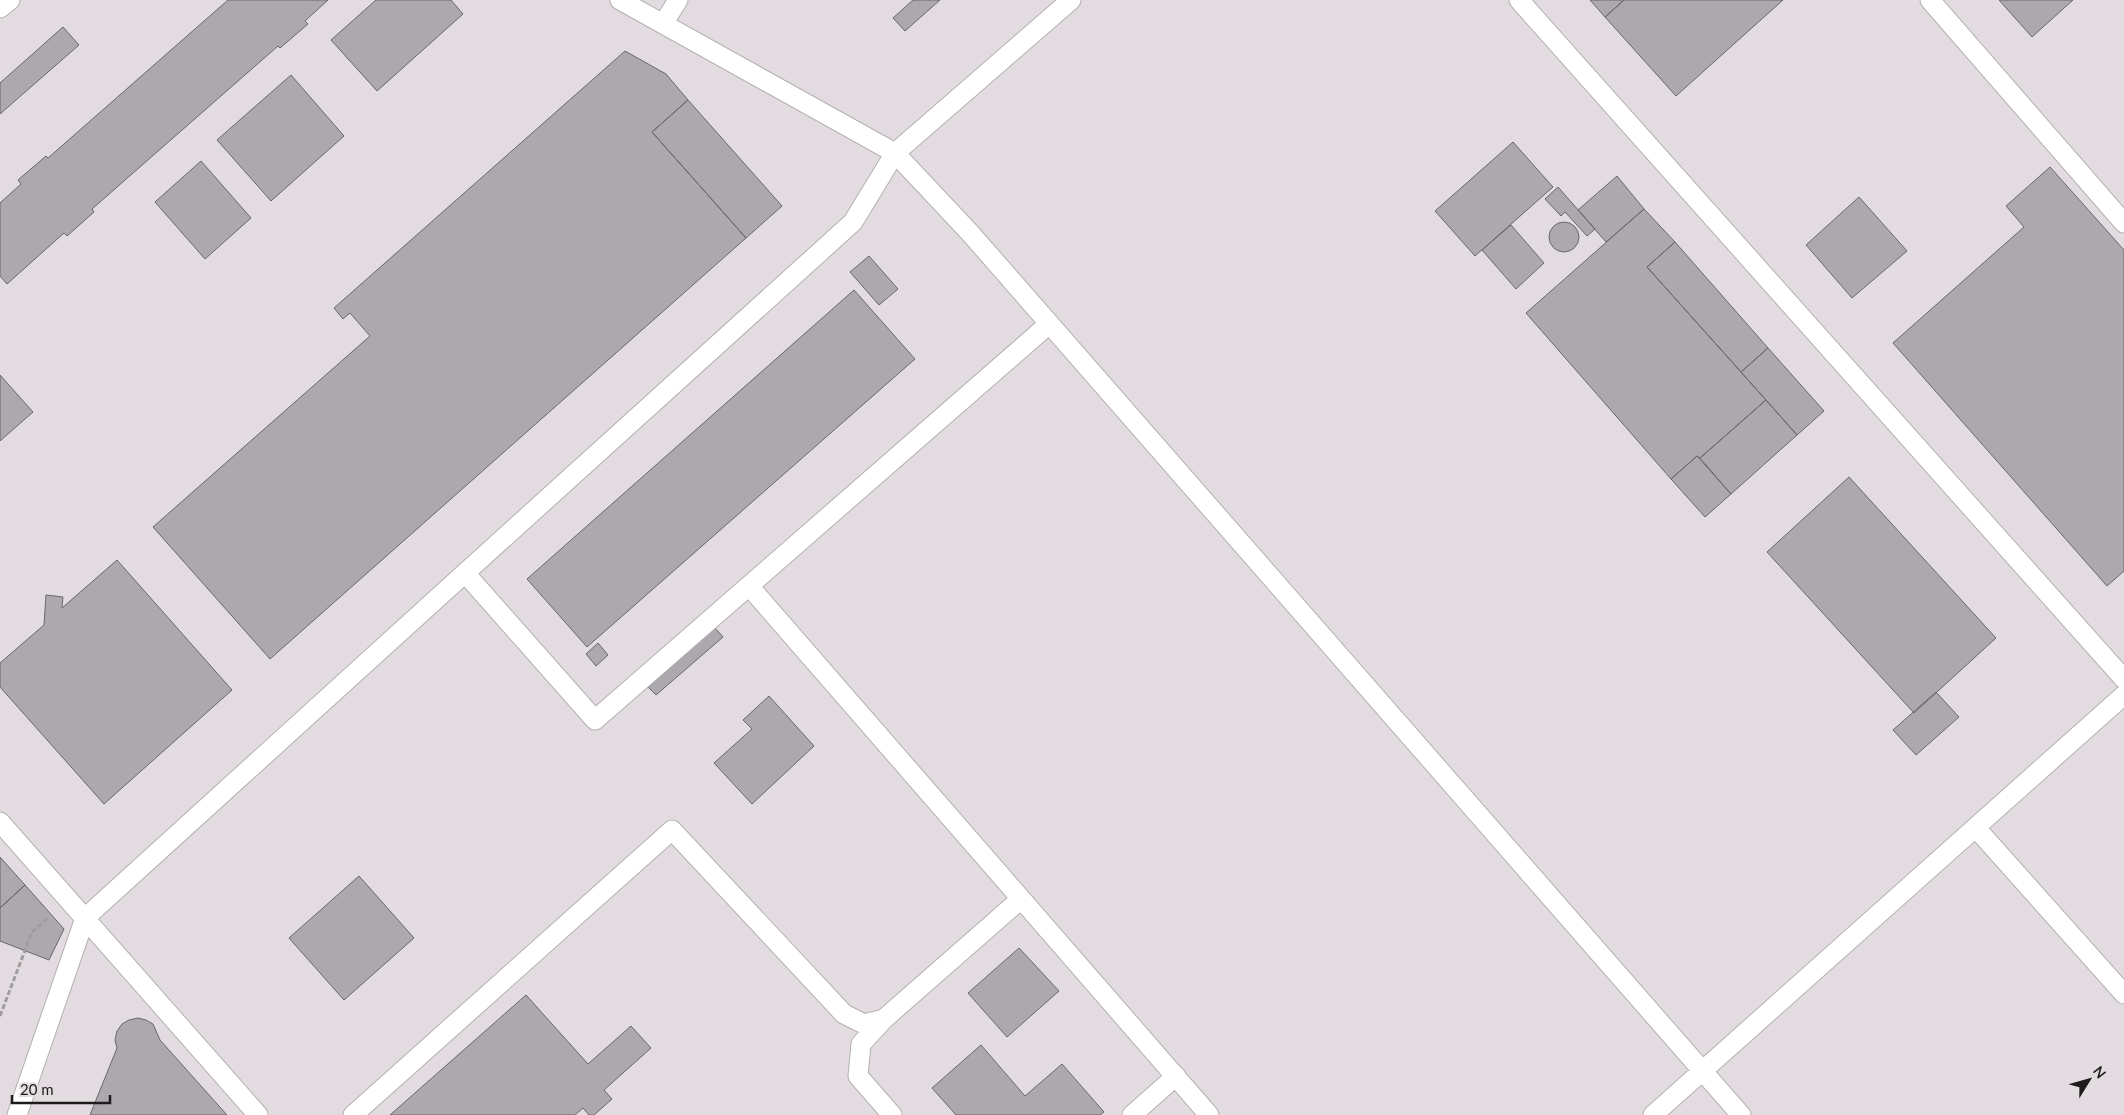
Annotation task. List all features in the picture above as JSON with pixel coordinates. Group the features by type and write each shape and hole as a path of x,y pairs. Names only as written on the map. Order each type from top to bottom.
{"lane":[{"path":"0,8 10,0"},
{"path":"620,0 895,152 971,234 1741,1115"},
{"path":"663,24 678,0"},
{"path":"17,1115 85,918 853,222 895,152 1071,0"},
{"path":"1520,0 2124,679"},
{"path":"1930,0 2124,223"},
{"path":"465,573 595,720 1049,324"},
{"path":"750,586 1209,1115"},
{"path":"1654,1115 2124,695"},
{"path":"0,822 258,1115"},
{"path":"1976,828 2124,994"},
{"path":"352,1115 672,830 844,1014 861,1044 858,1076 892,1115"},
{"path":"861,1044 884,1019 1022,899"},
{"path":"844,1014 864,1024 884,1019"},
{"path":"1132,1115 1176,1076"}],"path":[{"path":"0,1016 32,932 68,899"}],"building":[{"path":"228,0 328,0 305,21 308,24 280,48 278,46 92,209 94,212 67,236 64,233 7,284 0,276 0,203 21,184 18,180 46,156 48,158"},
{"path":"376,0 451,0 463,14 377,91 331,40"},
{"path":"913,0 940,0 905,31 893,18"},
{"path":"1590,0 1624,0 1605,17"},
{"path":"1624,0 1783,0 1676,96 1605,17"},
{"path":"1999,0 2073,0 2032,37"},
{"path":"63,27 79,45 0,114 0,83"},
{"path":"625,51 666,74 688,100 652,132 746,238 270,659 153,527 370,336 350,313 343,319 334,308"},
{"path":"291,75 344,136 271,201 217,140"},
{"path":"688,100 782,206 746,238 652,132"},
{"path":"1513,142 1553,187 1475,256 1435,211"},
{"path":"201,161 251,218 205,259 155,202"},
{"path":"2050,167 2124,250 2124,571 2107,586 1893,343 2024,227 2006,206"},
{"path":"1617,176 1644,209 1606,242 1578,210"},
{"path":"1558,187 1595,229 1587,236 1565,212 1561,216 1545,199"},
{"path":"1859,197 1907,251 1852,298 1806,245"},
{"path":"1644,209 1675,242 1647,267 1766,400 1700,458 1697,456 1671,479 1526,313"},
{"path":"1564,222 1575,226 1579,237 1575,248 1564,252 1553,248 1549,237 1553,226"},
{"path":"1511,225 1544,263 1516,289 1482,250"},
{"path":"1675,242 1768,348 1741,372 1647,267"},
{"path":"869,256 898,289 879,305 850,272"},
{"path":"854,290 915,359 587,647 527,579"},
{"path":"1768,348 1824,411 1797,435 1741,372"},
{"path":"0,375 33,412 0,441"},
{"path":"1766,400 1797,435 1731,494 1700,458"},
{"path":"1697,456 1731,494 1705,517 1671,479"},
{"path":"1849,477 1996,638 1914,713 1767,552"},
{"path":"117,560 232,690 104,804 0,687 0,663 44,625 46,595 63,597 62,608"},
{"path":"715,628 723,637 656,695 648,687"},
{"path":"598,643 608,655 596,666 586,654"},
{"path":"1936,692 1959,717 1916,755 1893,730"},
{"path":"769,696 814,746 752,804 714,763 752,729 743,720"},
{"path":"0,857 25,885 0,908"},
{"path":"359,876 414,938 344,1000 289,938"},
{"path":"25,885 64,929 49,960 0,941 0,908"},
{"path":"1019,948 1059,991 1007,1037 968,993"},
{"path":"526,995 588,1064 631,1026 651,1048 604,1090 612,1099 594,1115 589,1115 583,1108 575,1115 390,1115"},
{"path":"138,1018 153,1024 160,1040 227,1115 90,1115 117,1048 115,1040 117,1031 122,1024"},
{"path":"981,1045 1025,1096 1062,1064 1104,1112 1100,1115 956,1115 932,1088"}]}
